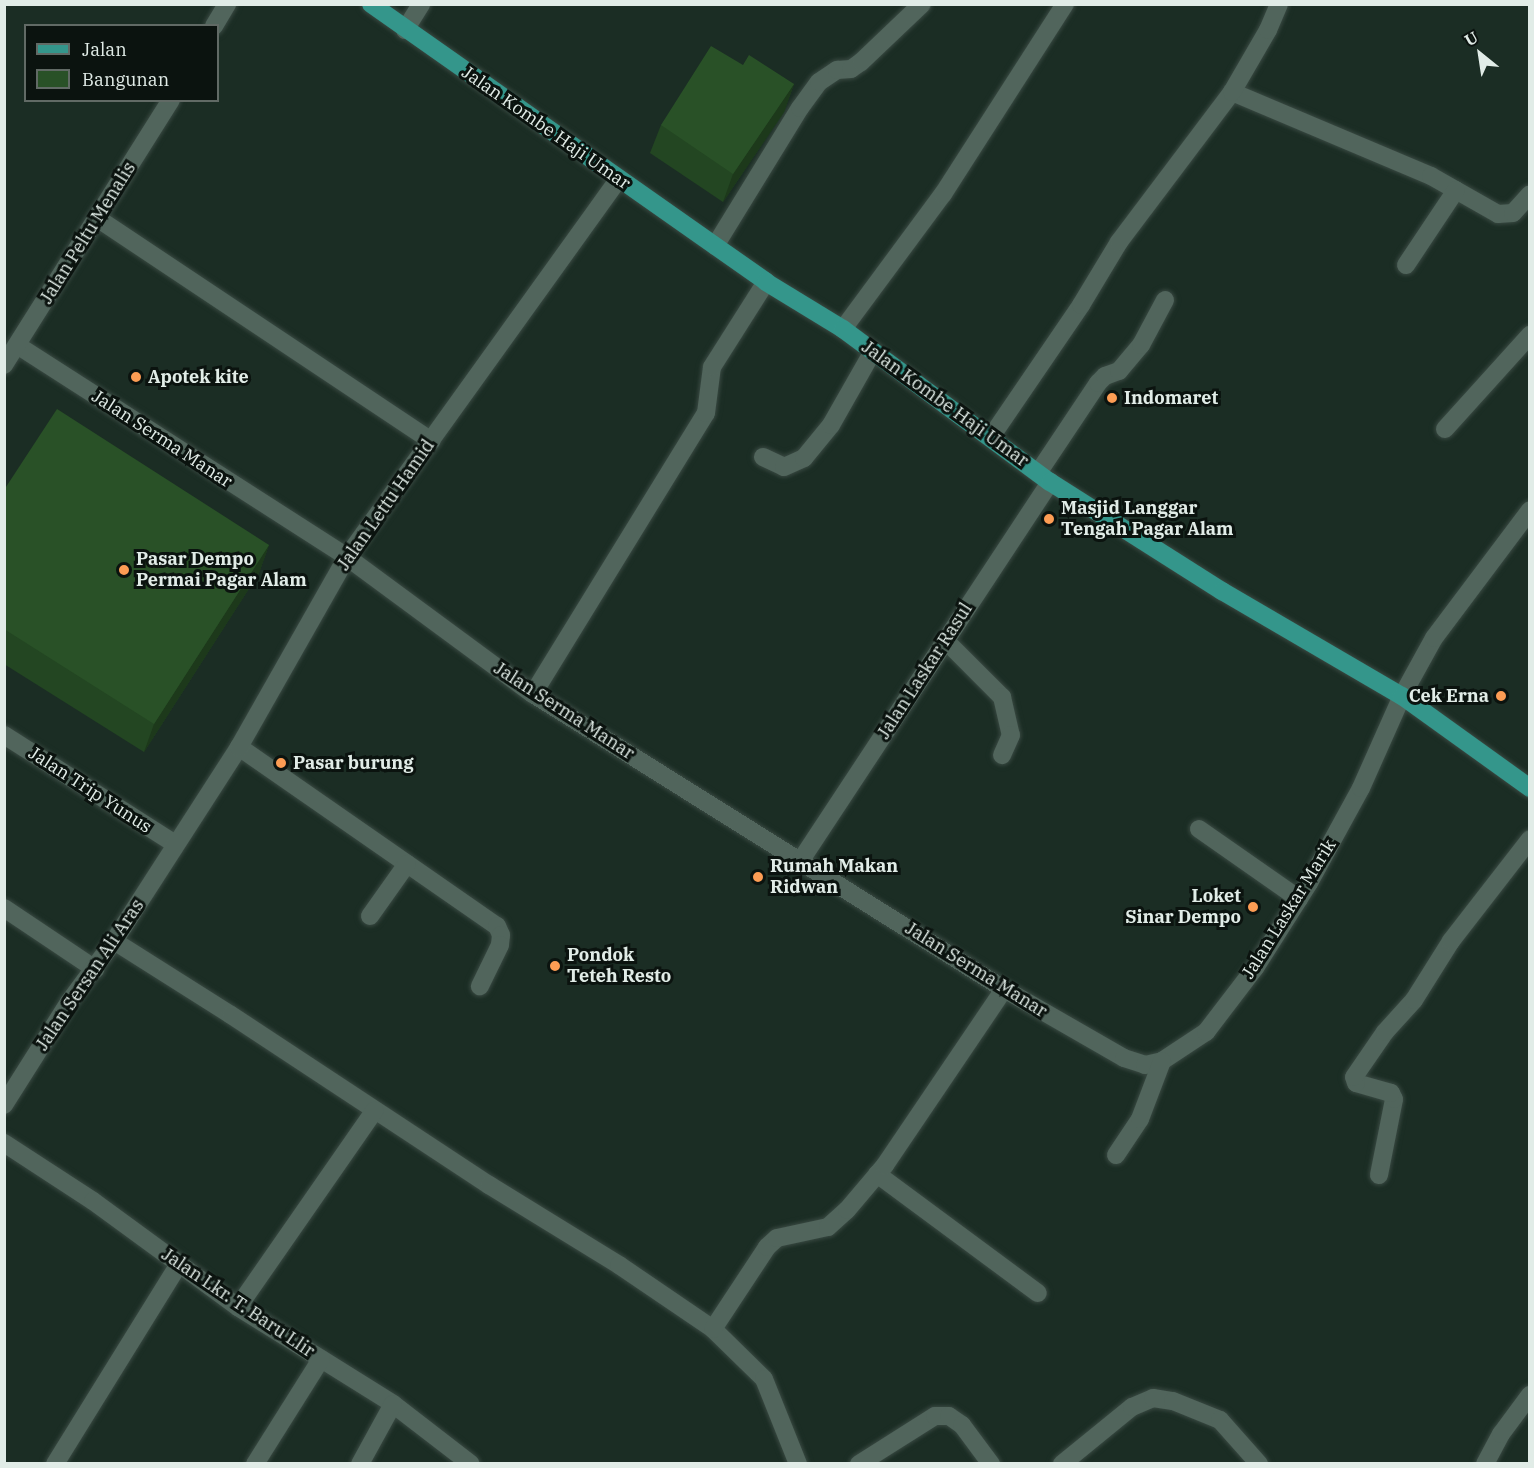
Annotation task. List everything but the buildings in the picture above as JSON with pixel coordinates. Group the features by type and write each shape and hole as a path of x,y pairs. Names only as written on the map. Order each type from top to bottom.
{"main road":[{"name":"Jalan Kombe Haji Umar","path":"371,4 766,282 843,329 1044,478 1222,591 1402,696 1530,788"}],"street":[{"path":"215,24 226,4"},
{"path":"405,30 421,4"},
{"path":"715,246 800,108 819,82 837,70 851,69 861,62 922,4"},
{"path":"843,329 943,194 1065,4"},
{"path":"991,437 1081,305 1119,242 1232,92 1268,30 1279,4"},
{"path":"1232,92 1431,176 1498,214 1508,215 1530,194"},
{"name":"Jalan Peltu Menalis","path":"4,365 170,102"},
{"name":"Jalan Lettu Hamid","path":"175,844 238,747 347,557 619,179"},
{"path":"1406,265 1456,190"},
{"path":"97,218 431,441"},
{"path":"533,694 706,413 712,367 766,282"},
{"name":"Jalan Laskar Rasul","path":"801,860 945,640 1044,478 1098,383 1106,376 1119,371 1140,345 1165,300"},
{"path":"1445,429 1530,335"},
{"name":"Jalan Serma Manar","path":"17,345 347,557 533,694 1004,989 1124,1058 1145,1065 1162,1061"},
{"path":"763,457 784,467 804,458 831,425 873,351"},
{"name":"Jalan Laskar Marik","path":"1162,1061 1206,1032 1255,968 1299,899 1361,788 1402,696 1434,638 1530,510"},
{"path":"945,640 1002,698 1011,735 1002,755"},
{"name":"Jalan Trip Yunus","path":"4,735 175,844"},
{"path":"238,747 497,926 501,935 500,945 480,986"},
{"path":"1199,829 1299,899"},
{"path":"1379,1175 1394,1099 1391,1093 1356,1083 1354,1077 1385,1032 1414,1000 1451,941 1530,840"},
{"name":"Jalan Sersan Ali Aras","path":"4,1105 69,1002 114,941 175,844"},
{"path":"370,916 407,864"},
{"path":"4,908 95,969"},
{"path":"114,941 231,1015 374,1111 619,1265 713,1329 765,1379 798,1464"},
{"path":"713,1329 767,1247 777,1238 828,1227 847,1210 877,1174 1004,989"},
{"path":"1116,1155 1140,1119 1162,1061"},
{"path":"238,1307 374,1111"},
{"name":"Jalan Lkr. T. Baru Llir","path":"4,1143 93,1202 238,1307 393,1404 471,1464"},
{"path":"877,1174 1038,1293"},
{"path":"55,1464 179,1264"},
{"path":"255,1464 321,1359"},
{"path":"1485,1464 1501,1434 1530,1395"},
{"path":"1062,1464 1132,1407 1153,1398 1173,1401 1220,1420 1259,1464"},
{"path":"360,1464 393,1404"},
{"path":"859,1464 934,1416 949,1416 962,1425 991,1464"}],"place":[{"name":"Apotek kite","path":"136,377"},
{"name":"Indomaret","path":"1112,398"},
{"name":"Masjid Langgar Tengah Pagar Alam","path":"1049,519"},
{"name":"Pasar Dempo Permai Pagar Alam","path":"124,570"},
{"name":"Cek Erna","path":"1501,696"},
{"name":"Pasar burung","path":"281,763"},
{"name":"Rumah Makan Ridwan","path":"758,877"},
{"name":"Loket Sinar Dempo","path":"1253,907"},
{"name":"Pondok Teteh Resto","path":"555,966"}]}
